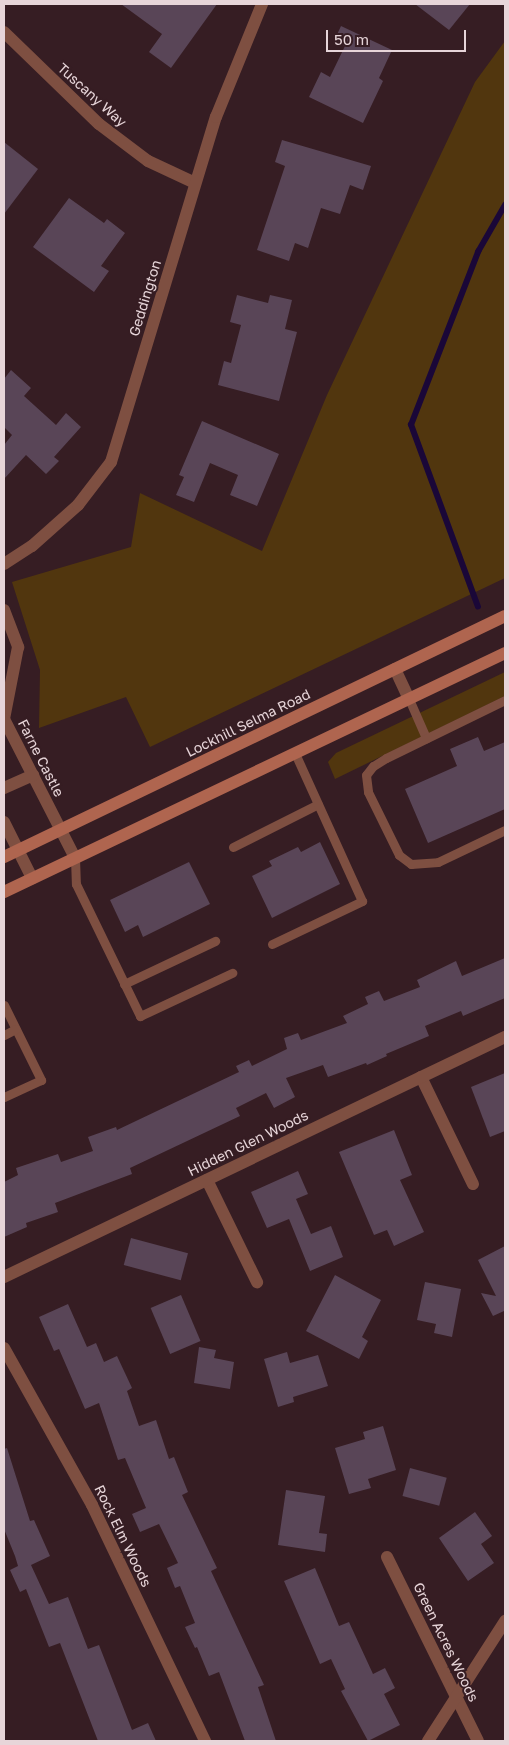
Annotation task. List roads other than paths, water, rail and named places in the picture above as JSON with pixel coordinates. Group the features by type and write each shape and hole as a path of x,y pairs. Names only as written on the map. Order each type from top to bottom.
{"main road":[{"name":"Lockhill Selma Road","path":"4,857 505,616"},
{"path":"4,892 505,653"}],"street":[{"name":"Geddington","path":"4,564 32,546 78,505 111,462 216,117 262,4"},
{"name":"Tuscany Way","path":"4,32 98,124 148,161 195,183"},
{"name":"Farne Castle","path":"4,610 18,647 15,676 4,719 75,858"},
{"path":"395,669 409,699"},
{"path":"4,788 33,775"},
{"path":"4,822 32,878"},
{"name":"Hidden Glen Woods","path":"4,1277 505,1037"},
{"path":"421,1077 473,1184"},
{"path":"207,1180 257,1282"},
{"name":"Rock Elm Woods","path":"4,1348 92,1505 205,1741"},
{"name":"Green Acres Woods","path":"387,1557 478,1741"},
{"path":"428,1741 457,1700 505,1621"}],"lane":[{"path":"409,699 426,738"},
{"path":"505,700 373,766 366,776 368,792 399,855 411,864 427,865 505,830"},
{"path":"272,944 362,901 295,753"},
{"path":"233,847 318,804"},
{"path":"75,858 76,884 140,1016 232,973"},
{"path":"124,984 215,941"},
{"path":"4,1005 41,1080 4,1097"},
{"path":"4,1035 16,1029"}],"waterway":[{"path":"478,607 411,425 478,252 505,205"}]}
